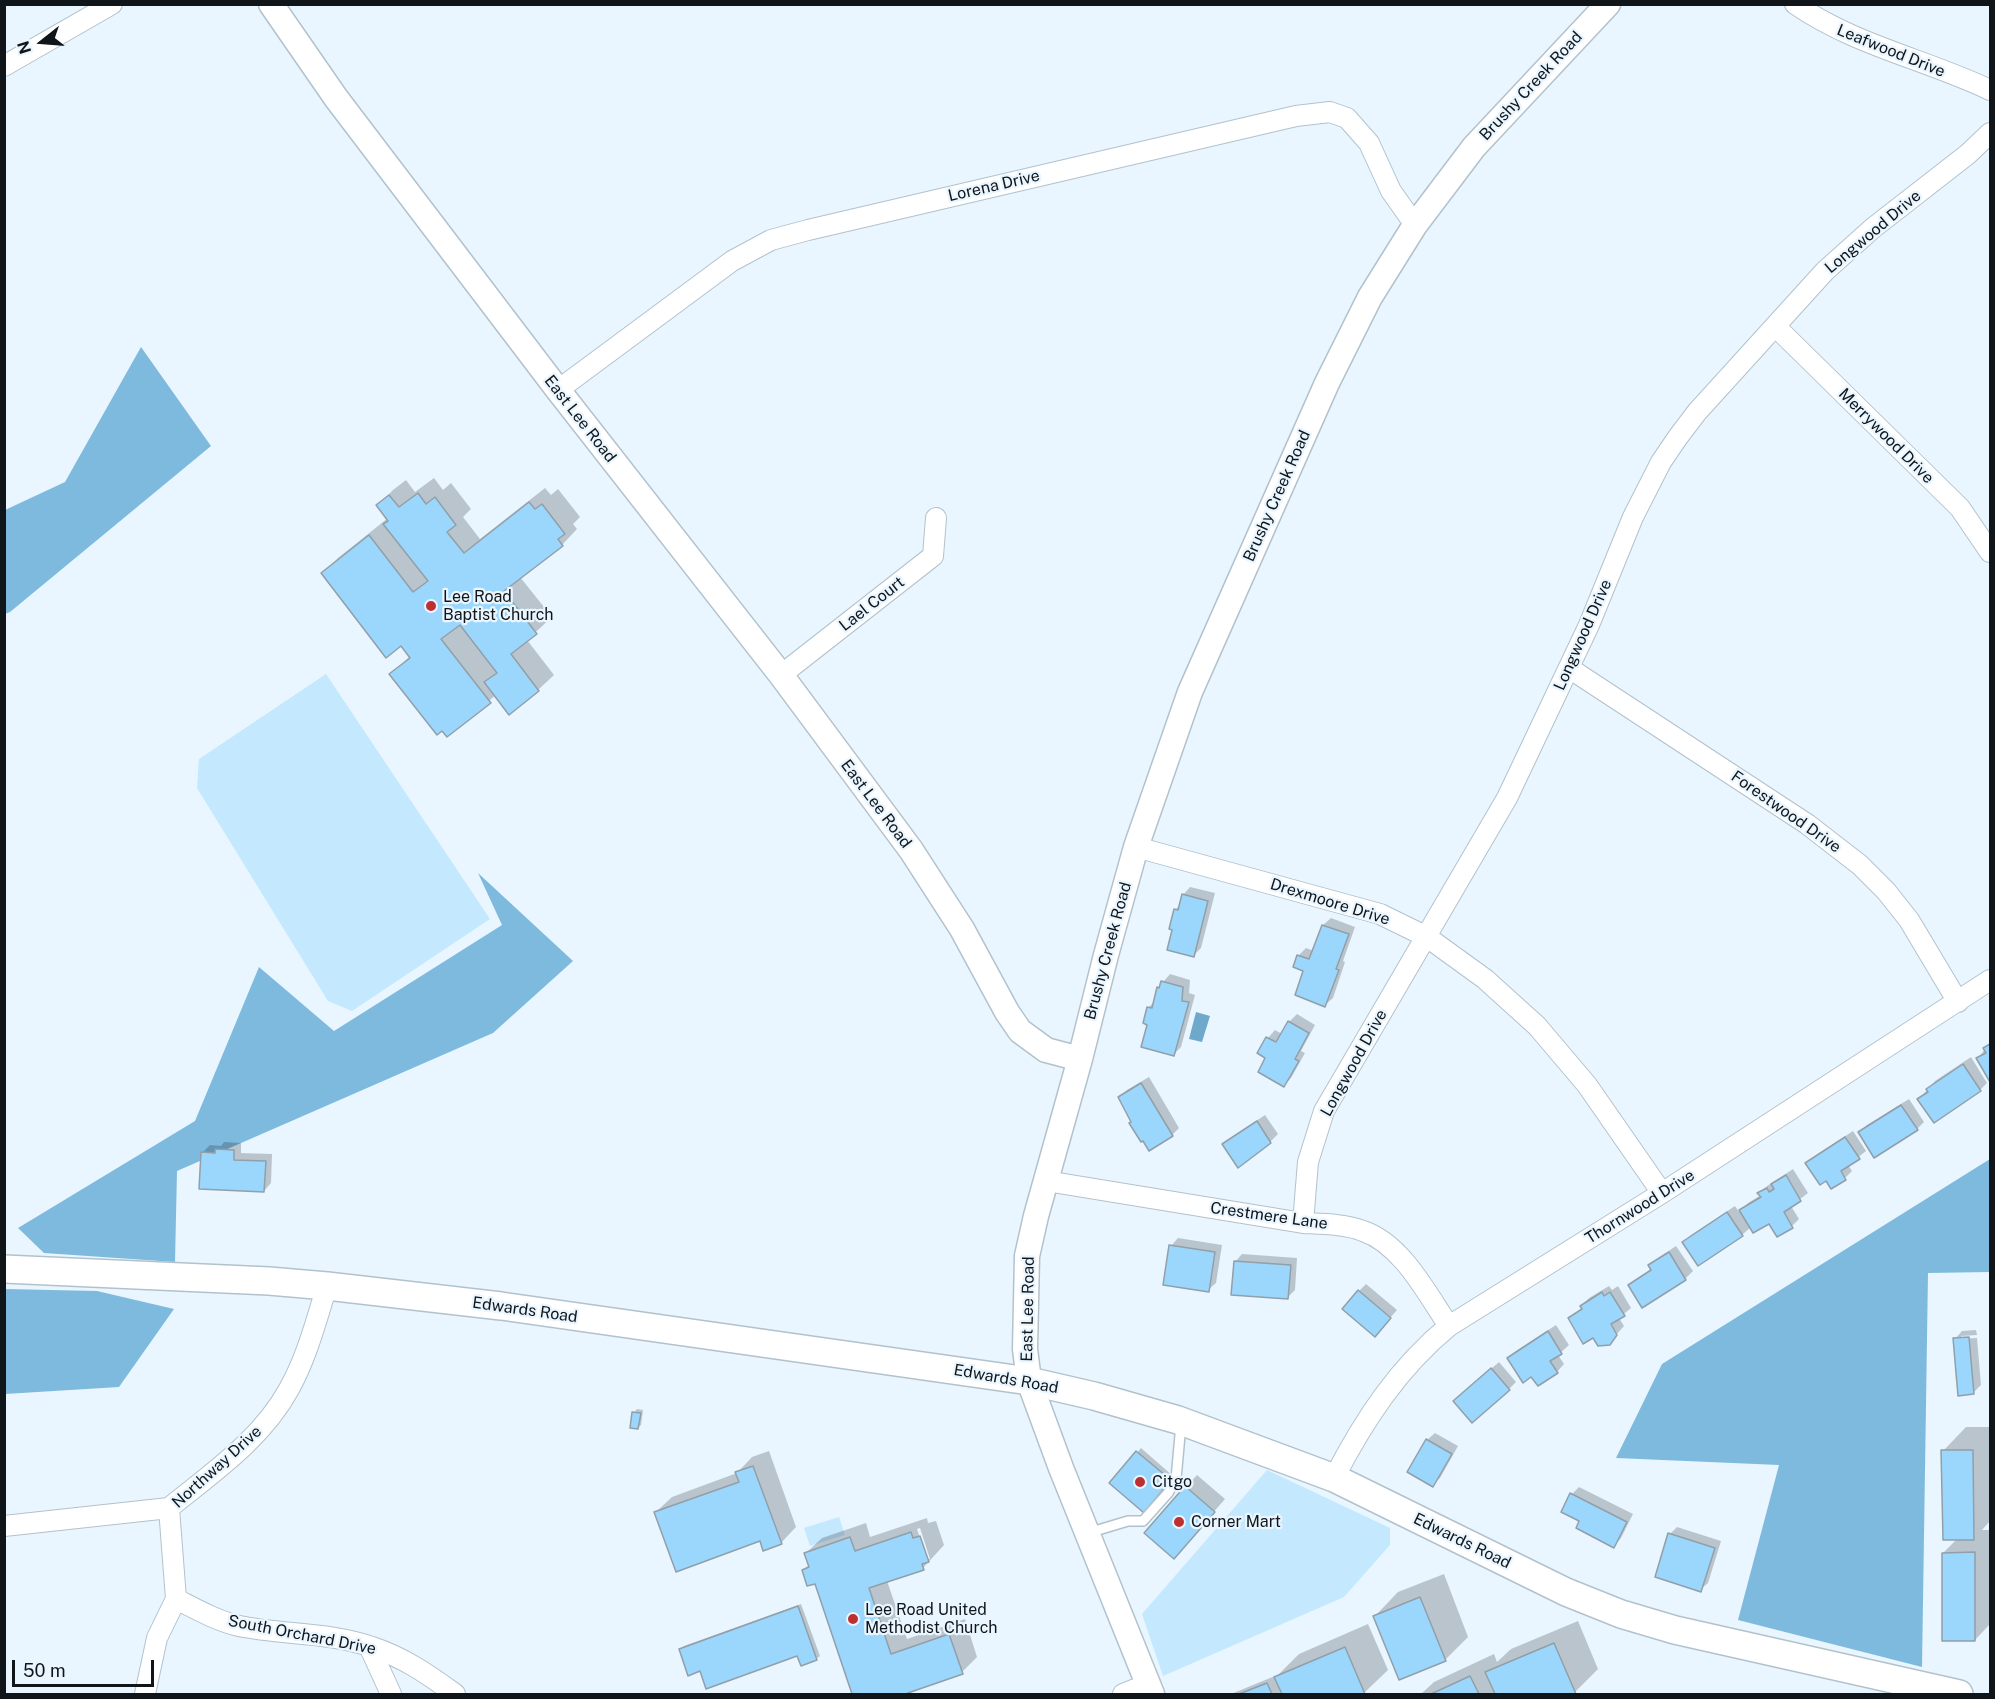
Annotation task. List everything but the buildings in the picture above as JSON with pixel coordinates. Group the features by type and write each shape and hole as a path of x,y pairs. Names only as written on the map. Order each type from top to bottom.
{"main road":[{"name":"Edwards Road","path":"4,1269 269,1281 327,1286 525,1310 1029,1381 1094,1396 1182,1421 1334,1478 1566,1592 1621,1614 1675,1630 1959,1695"}],"street":[{"path":"4,66 112,4"},
{"name":"East Lee Road","path":"271,4 336,98 558,390 781,675 934,884 962,928 1007,1012 1020,1031 1046,1050 1080,1059 1028,1256 1025,1349 1029,1381 1150,1689"},
{"name":"Brushy Creek Road","path":"1080,1059 1136,847 1190,692 1328,382 1370,297 1416,225 1474,147 1608,4"},
{"name":"Leafwood Drive","path":"1795,4 1823,23 1862,41 1990,90"},
{"name":"Lorena Drive","path":"558,390 732,261 771,240 1296,116 1330,112 1347,118 1369,143 1391,191 1416,225"},
{"name":"Longwood Drive","path":"1303,1223 1308,1162 1324,1111 1507,798 1589,625 1633,517 1661,462 1697,412 1825,271 1865,235 1960,160 1990,133"},
{"name":"Merrywood Drive","path":"1775,326 1960,508 1990,552"},
{"name":"Lael Court","path":"781,675 933,556 936,518"},
{"name":"Forestwood Drive","path":"1569,668 1807,824 1860,865 1886,891 1909,920 1958,1002"},
{"name":"Drexmoore Drive","path":"1136,847 1380,914 1427,937 1499,991 1544,1034 1587,1085 1662,1193"},
{"name":"Thornwood Drive","path":"1334,1478 1357,1434 1390,1385 1428,1343 1449,1326 1662,1193 1990,980"},
{"name":"Crestmere Lane","path":"1046,1181 1303,1223 1346,1226 1372,1234 1399,1255 1449,1326"},
{"name":"Northway Drive","path":"176,1599 169,1508 242,1448 277,1408 301,1365 327,1286"},
{"path":"4,1526 169,1508"},
{"path":"145,1695 157,1638 176,1599"},
{"name":"South Orchard Drive","path":"176,1599 238,1626 369,1646 398,1656 423,1670 455,1695"},
{"path":"369,1646 391,1695"},
{"path":"1123,1695 1150,1689"}],"lane":[{"path":"1087,1533 1128,1521 1143,1521 1168,1493 1176,1479 1182,1421"}],"shaded area":[{"path":"141,347 211,446 5,614 5,510 65,482"},
{"path":"326,674 490,919 352,1011 328,1001 197,788 199,759"},
{"path":"478,873 573,961 493,1033 177,1171 175,1262 44,1253 18,1228 195,1121 259,967 334,1031 502,925"},
{"path":"1196,1012 1210,1016 1202,1042 1189,1039"},
{"path":"1990,1159 1990,1272 1928,1273 1922,1667 1738,1620 1779,1465 1616,1458 1662,1364"},
{"path":"5,1289 97,1291 174,1309 119,1387 5,1394"},
{"path":"1267,1470 1390,1528 1390,1545 1344,1597 1163,1676 1142,1614"},
{"path":"839,1517 845,1535 810,1546 804,1528"}],"place":[{"name":"Lee Road Baptist Church","path":"431,606"},
{"name":"Citgo","path":"1140,1482"},
{"name":"Corner Mart","path":"1179,1522"},
{"name":"Lee Road United Methodist Church","path":"853,1619"}]}
